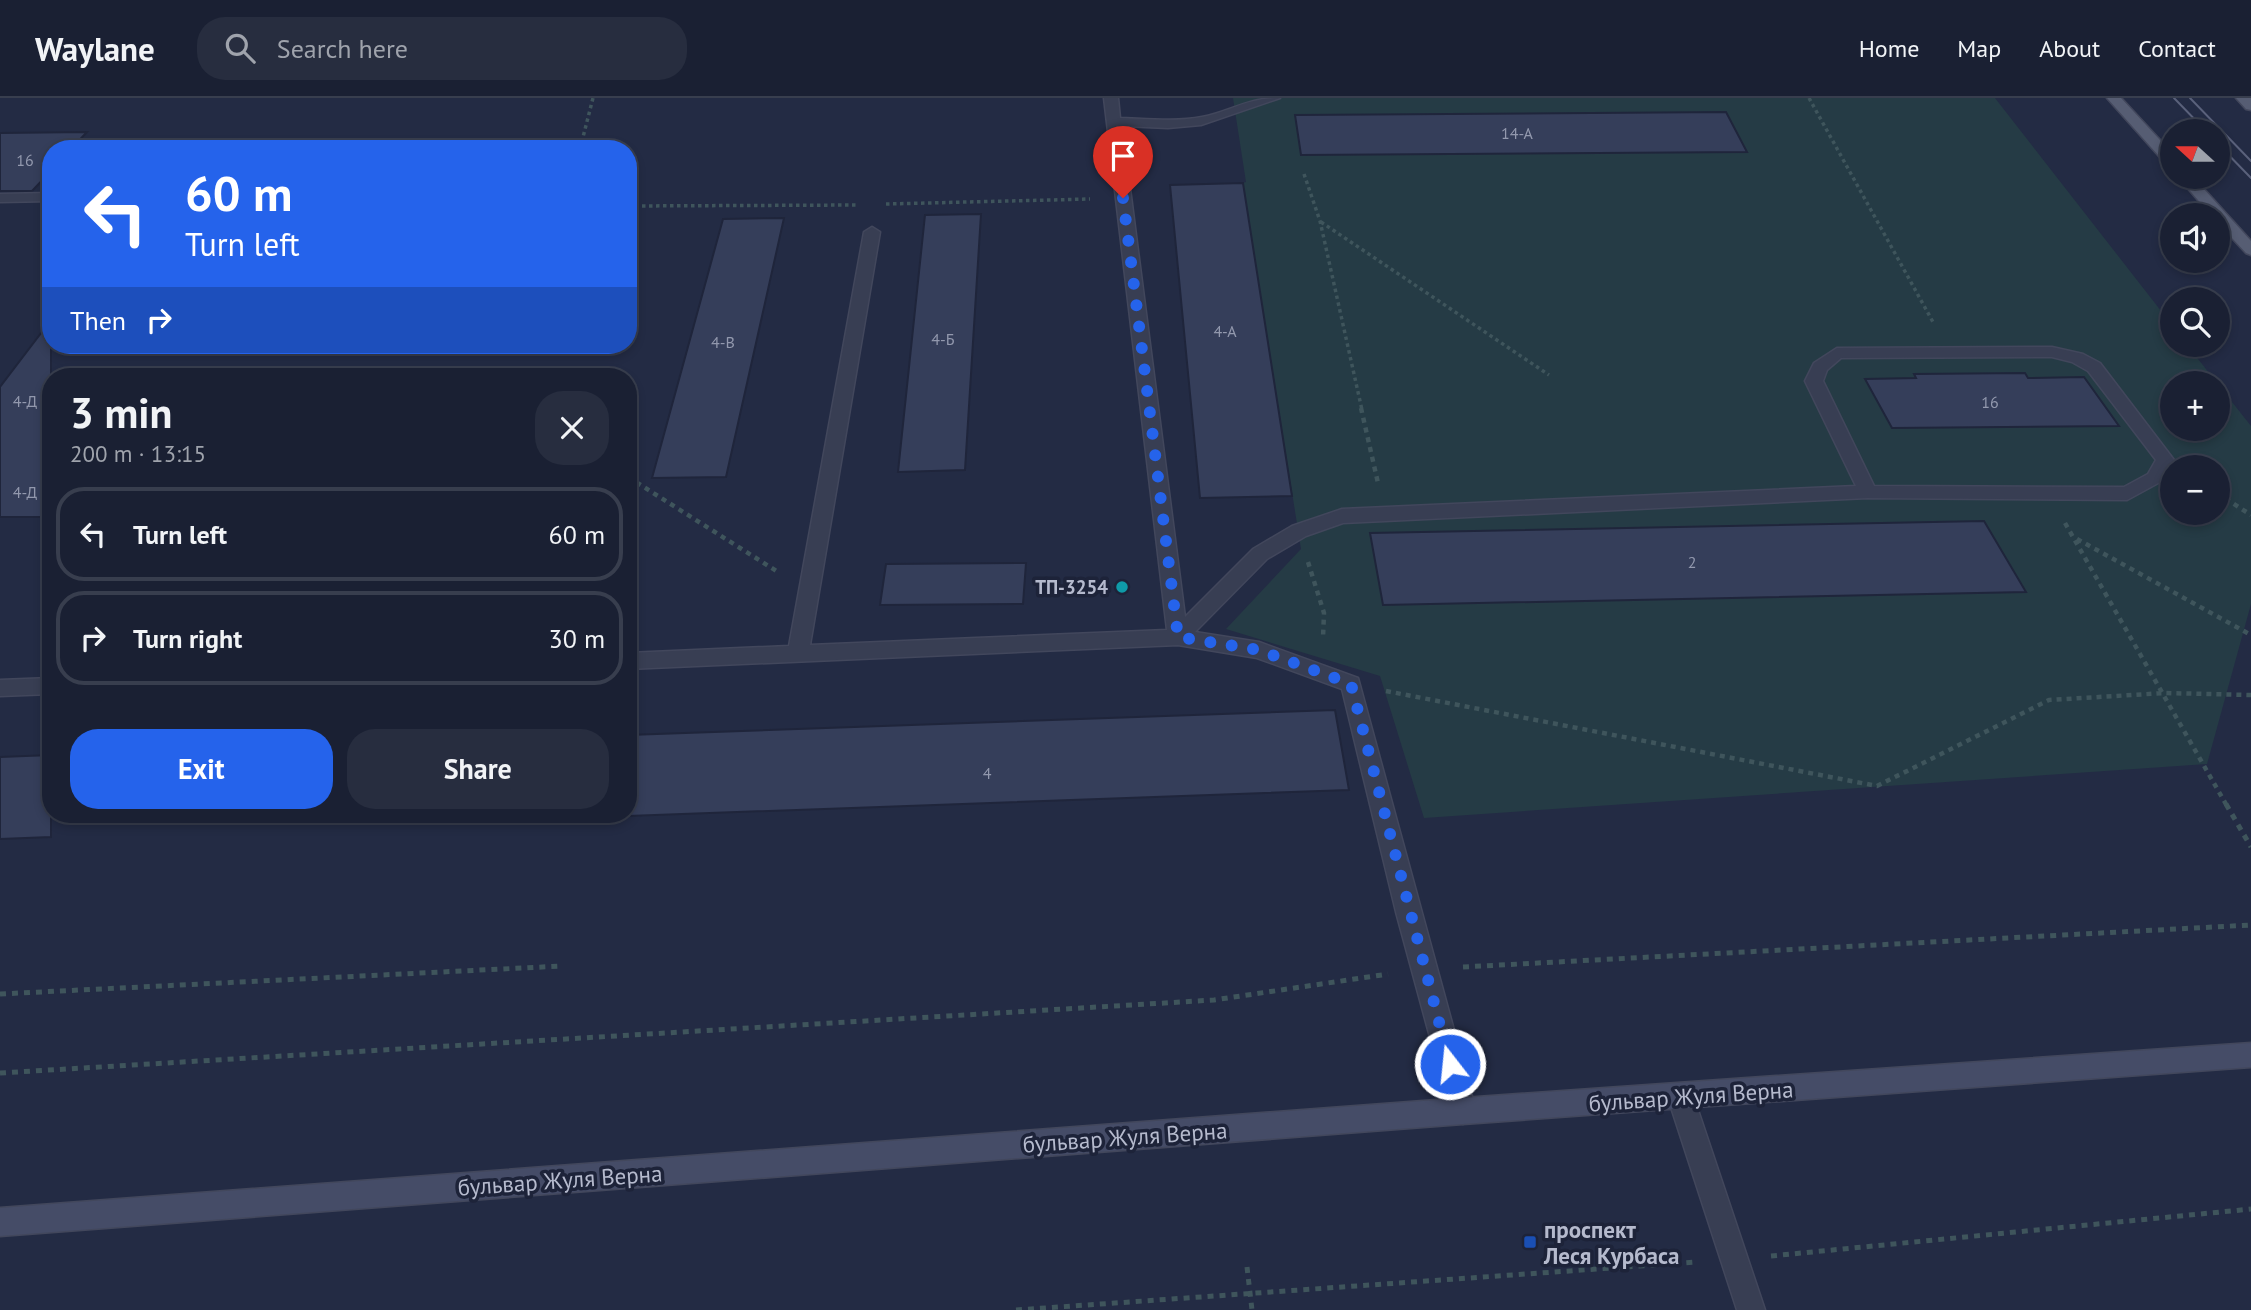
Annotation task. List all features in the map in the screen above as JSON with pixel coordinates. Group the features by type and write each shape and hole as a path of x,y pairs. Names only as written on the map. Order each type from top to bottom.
{"main road":[{"path":"2113,98 2160,149"},
{"path":"2243,98 2251,106"},
{"path":"2196,189 2251,250"}],"street":[{"name":"бульвар Жуля Верна","path":"0,1222 1463,1111 1681,1098 2251,1055"}],"lane":[{"path":"1111,98 1178,637"},
{"path":"1113,122 1198,122 1273,98"},
{"path":"0,198 42,197"},
{"path":"798,654 872,232"},
{"path":"1178,637 1260,554 1299,531 1342,516 1868,492 2127,494 2154,478 2165,460 2094,367 2052,352 1837,353 1820,367 1814,381 1868,492"},
{"path":"637,661 1178,637 1259,650 1351,684 1423,969 1463,1111"},
{"path":"0,688 42,686"},
{"path":"1681,1098 1751,1310"}],"path":[{"path":"582,140 593,98"},
{"path":"1809,98 1951,353"},
{"path":"1304,174 1320,221 1385,514"},
{"path":"1320,221 1549,375"},
{"path":"637,483 807,591"},
{"path":"2046,494 2075,538 2251,847"},
{"path":"2230,502 2251,515"},
{"path":"1299,531 1324,612 1322,673"},
{"path":"2075,538 2251,635"},
{"path":"1351,684 1877,786 2049,700 2165,693 2251,695"},
{"path":"0,1073 1214,1000 1423,969 2251,925"},
{"path":"0,994 562,965"},
{"path":"1016,1310 1734,1259 2251,1209"},
{"path":"1247,1266 1252,1310"}],"shaded area":[{"path":"1233,98 1995,98 2160,310 2160,357 2196,357 2208,371 2160,371 2160,441 2230,441 2230,399 2251,426 2251,604 2207,764 1424,818 1380,676 1226,629 1301,549 1243,183 1246,182"}],"building":[{"path":"1726,112 1747,152 1301,155 1295,115"},
{"path":"87,132 79,140 42,140 42,180 32,191 0,191 0,133"},
{"path":"1243,183 1292,496 1200,498 1170,185"},
{"path":"981,214 965,470 898,472 925,215"},
{"path":"784,218 726,477 652,478 723,219"},
{"path":"42,332 42,354 51,354 51,368 42,368 42,517 0,517 0,387"},
{"path":"2025,373 2028,378 2084,377 2119,426 1892,428 1865,379 1916,378 1914,374"},
{"path":"1984,521 2026,592 1383,605 1370,533"},
{"path":"1026,563 1023,604 880,605 886,564"},
{"path":"1335,710 1349,790 637,816 637,735"},
{"path":"42,755 42,823 51,823 51,837 0,839 0,757"}],"tram line":[{"path":"2174,98 2194,119"},
{"path":"2190,98 2251,161"},
{"path":"2230,156 2251,178"}],"place":[{"name":"ТП-3254","path":"1122,587"},
{"name":"проспект Леся Курбаса","path":"1530,1242"}],"route":[{"path":"1123,198 1178,637 1259,650 1351,684 1413,931 1450,1064"}]}
